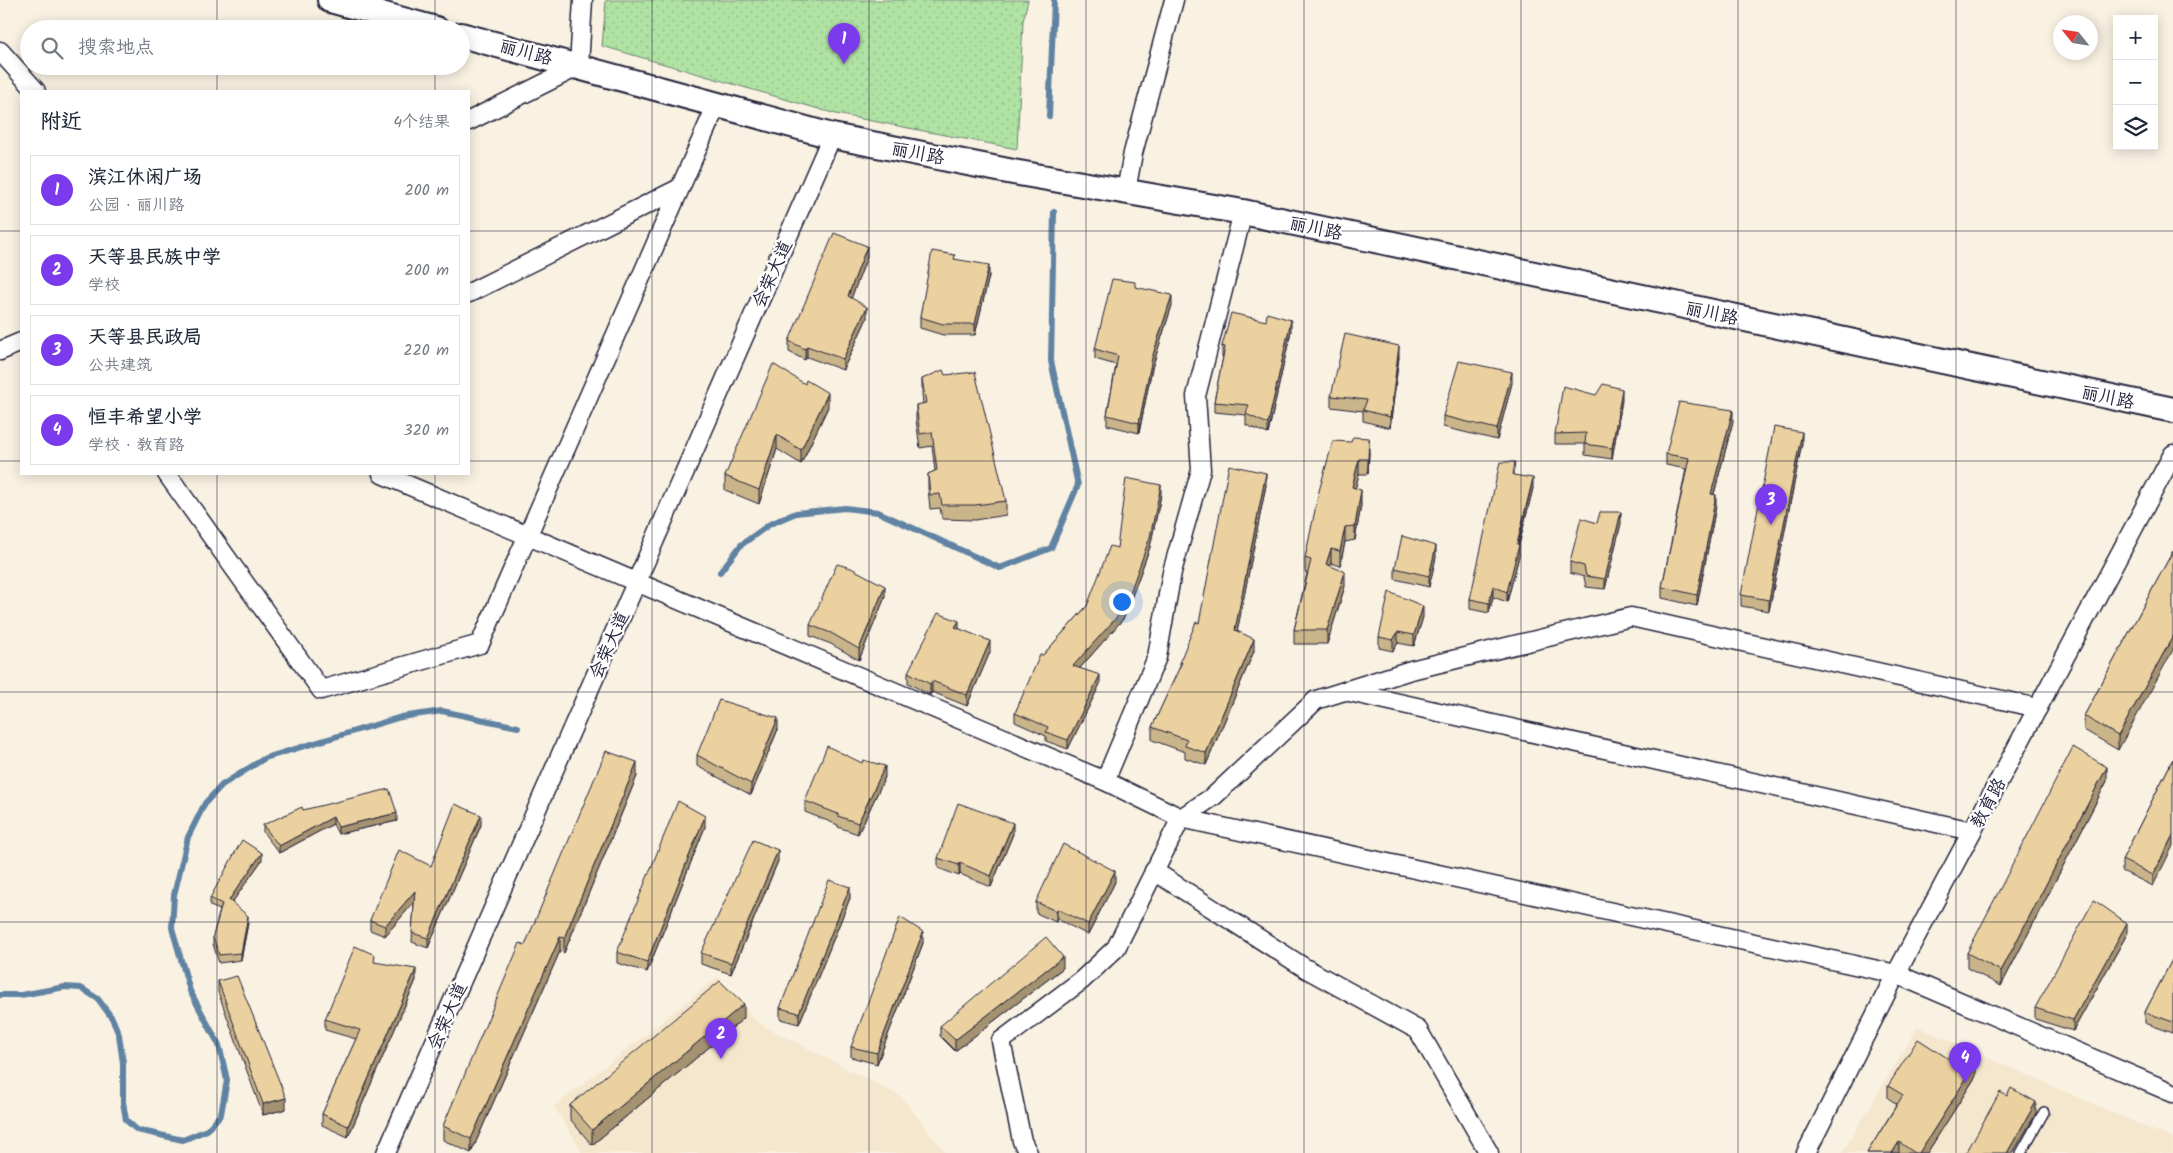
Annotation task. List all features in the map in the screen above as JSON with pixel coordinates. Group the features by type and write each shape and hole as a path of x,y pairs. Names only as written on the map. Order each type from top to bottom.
{"main road":[{"path":"330,0 403,20"},
{"name":"丽川路","path":"470,37 832,136 1013,172 1126,190 1243,212 2173,410"}],"street":[{"path":"470,120 579,66 583,0"},
{"path":"1126,190 1133,153 1174,0"},
{"path":"0,51 20,73"},
{"path":"22,75 35,90"},
{"path":"168,475 320,690 480,644 717,104"},
{"name":"会荣大道","path":"386,1153 832,136"},
{"path":"470,293 680,188"},
{"path":"1105,782 1157,657 1172,572 1200,470 1196,396 1243,212"},
{"path":"0,351 20,342"},
{"name":"教育路","path":"1806,1153 1896,974 2173,454"},
{"path":"384,475 1105,782 1181,818 1896,974 2173,1093"},
{"path":"1028,1153 1022,1141 1001,1040 1082,980 1116,948 1181,818 1214,796 1316,700 1410,670 1631,617 2038,708"},
{"path":"1344,691 1972,831"},
{"path":"1154,871 1305,968 1418,1030 1489,1153"}],"lane":[{"path":"2021,1153 2044,1112"}],"shaded area":[{"path":"718,977 758,1023 900,1096 946,1153 580,1153 582,1151 554,1107"},
{"path":"1918,1027 2173,1139 2173,1153 1842,1153"}],"green space":[{"path":"606,0 1028,0 1023,21 1017,149 836,114 602,46"}],"building":[{"path":"834,233 867,246 848,296 867,307 843,359 807,346 805,349 789,341"},
{"path":"932,251 955,255 954,259 989,265 975,324 943,324 920,317"},
{"path":"1112,279 1135,282 1135,287 1172,295 1152,358 1139,423 1107,415 1118,356 1095,349"},
{"path":"1231,313 1266,321 1267,313 1291,320 1268,424 1246,414 1249,405 1214,402 1225,347 1222,346"},
{"path":"1345,334 1399,346 1390,417 1363,410 1367,400 1331,396"},
{"path":"1459,361 1512,372 1497,429 1443,416"},
{"path":"773,364 805,384 806,380 828,393 801,450 777,435 759,490 725,476"},
{"path":"943,370 945,375 975,372 1006,501 975,505 942,505 940,494 930,495 928,474 937,470 932,432 920,434 916,405 926,403 922,379"},
{"path":"1603,384 1622,389 1612,448 1585,444 1586,433 1555,434 1563,386 1596,395"},
{"path":"1679,402 1733,410 1711,494 1716,495 1697,595 1662,587 1689,458 1666,454"},
{"path":"1774,427 1802,432 1769,600 1741,595"},
{"path":"1353,437 1369,438 1368,459 1359,459 1352,487 1361,490 1355,526 1345,527 1340,551 1331,549 1326,564 1345,572 1327,630 1294,630 1311,560 1305,558 1319,491 1333,441 1351,442"},
{"path":"1500,462 1515,462 1513,475 1533,478 1507,592 1493,586 1489,603 1470,599"},
{"path":"1229,465 1266,473 1235,630 1254,639 1206,753 1185,746 1187,740 1152,727 1182,662 1180,661 1196,622 1199,623"},
{"path":"1126,478 1161,485 1150,537 1124,609 1073,666 1100,675 1068,740 1046,732 1048,727 1015,713 1040,655 1043,655 1087,606 1110,546 1117,548"},
{"path":"1600,512 1621,512 1605,579 1586,576 1584,566 1570,562 1581,518 1597,523"},
{"path":"1402,536 1436,546 1429,576 1395,568"},
{"path":"2173,551 2173,636 2118,736 2084,716"},
{"path":"837,564 851,568 885,586 859,649 831,633 810,625"},
{"path":"1389,592 1423,606 1414,635 1398,632 1393,640 1379,637"},
{"path":"938,613 959,621 955,627 990,641 967,695 932,681 930,684 908,672"},
{"path":"719,700 778,718 751,784 697,755"},
{"path":"827,746 862,763 863,760 885,766 858,823 805,801"},
{"path":"2073,747 2107,767 2001,971 1967,953"},
{"path":"606,751 637,762 564,938 560,937 471,1139 443,1126 520,943 525,945"},
{"path":"2173,759 2173,835 2153,875 2122,860"},
{"path":"389,789 397,813 338,827 333,817 279,846 263,825 302,807 303,810"},
{"path":"678,801 705,816 647,962 617,952"},
{"path":"958,803 1013,823 991,876 960,863 959,865 938,858"},
{"path":"455,804 481,815 428,938 412,933 415,891 385,926 370,920 399,850 431,866"},
{"path":"242,840 262,853 229,900 248,916 241,953 219,955 213,936 222,904 210,898"},
{"path":"753,840 778,850 731,963 701,953"},
{"path":"1063,844 1115,871 1088,924 1057,909 1056,911 1036,902"},
{"path":"829,880 850,887 799,1013 780,1008"},
{"path":"2094,900 2127,923 2073,1020 2035,1008"},
{"path":"900,917 923,932 877,1053 851,1047"},
{"path":"1046,937 1063,957 955,1040 940,1026"},
{"path":"355,946 375,955 374,962 416,969 348,1126 322,1114 360,1030 325,1019"},
{"path":"2173,958 2173,1022 2145,1012"},
{"path":"237,976 286,1098 263,1104 218,981"},
{"path":"720,981 744,1004 592,1130 570,1105"},
{"path":"1918,1039 1949,1059 1956,1050 1976,1063 1919,1153 1915,1153 1899,1142 1892,1153 1867,1153 1903,1095 1888,1086"},
{"path":"2011,1088 2036,1102 2007,1153 1966,1153 2000,1092 2007,1096"}],"waterway":[{"path":"1049,116 1054,0"},
{"path":"720,572 741,545 770,524 796,513 845,508 878,512 1000,568 1051,548 1078,485 1051,361 1054,212"},
{"path":"0,995 21,995 65,987 81,988 98,999 112,1018 119,1035 123,1063 123,1102 126,1120 137,1130 183,1140 207,1130 221,1114 227,1080 219,1045 190,991 172,928 174,895 188,837 205,803 222,785 265,758 401,717 442,711 518,727"}],"place":[{"name":"滨江休闲广场","path":"844,64"},
{"name":"天等县民政局","path":"1771,525"},
{"name":"天等县民族中学","path":"721,1059"},
{"name":"恒丰希望小学","path":"1965,1083"}]}
